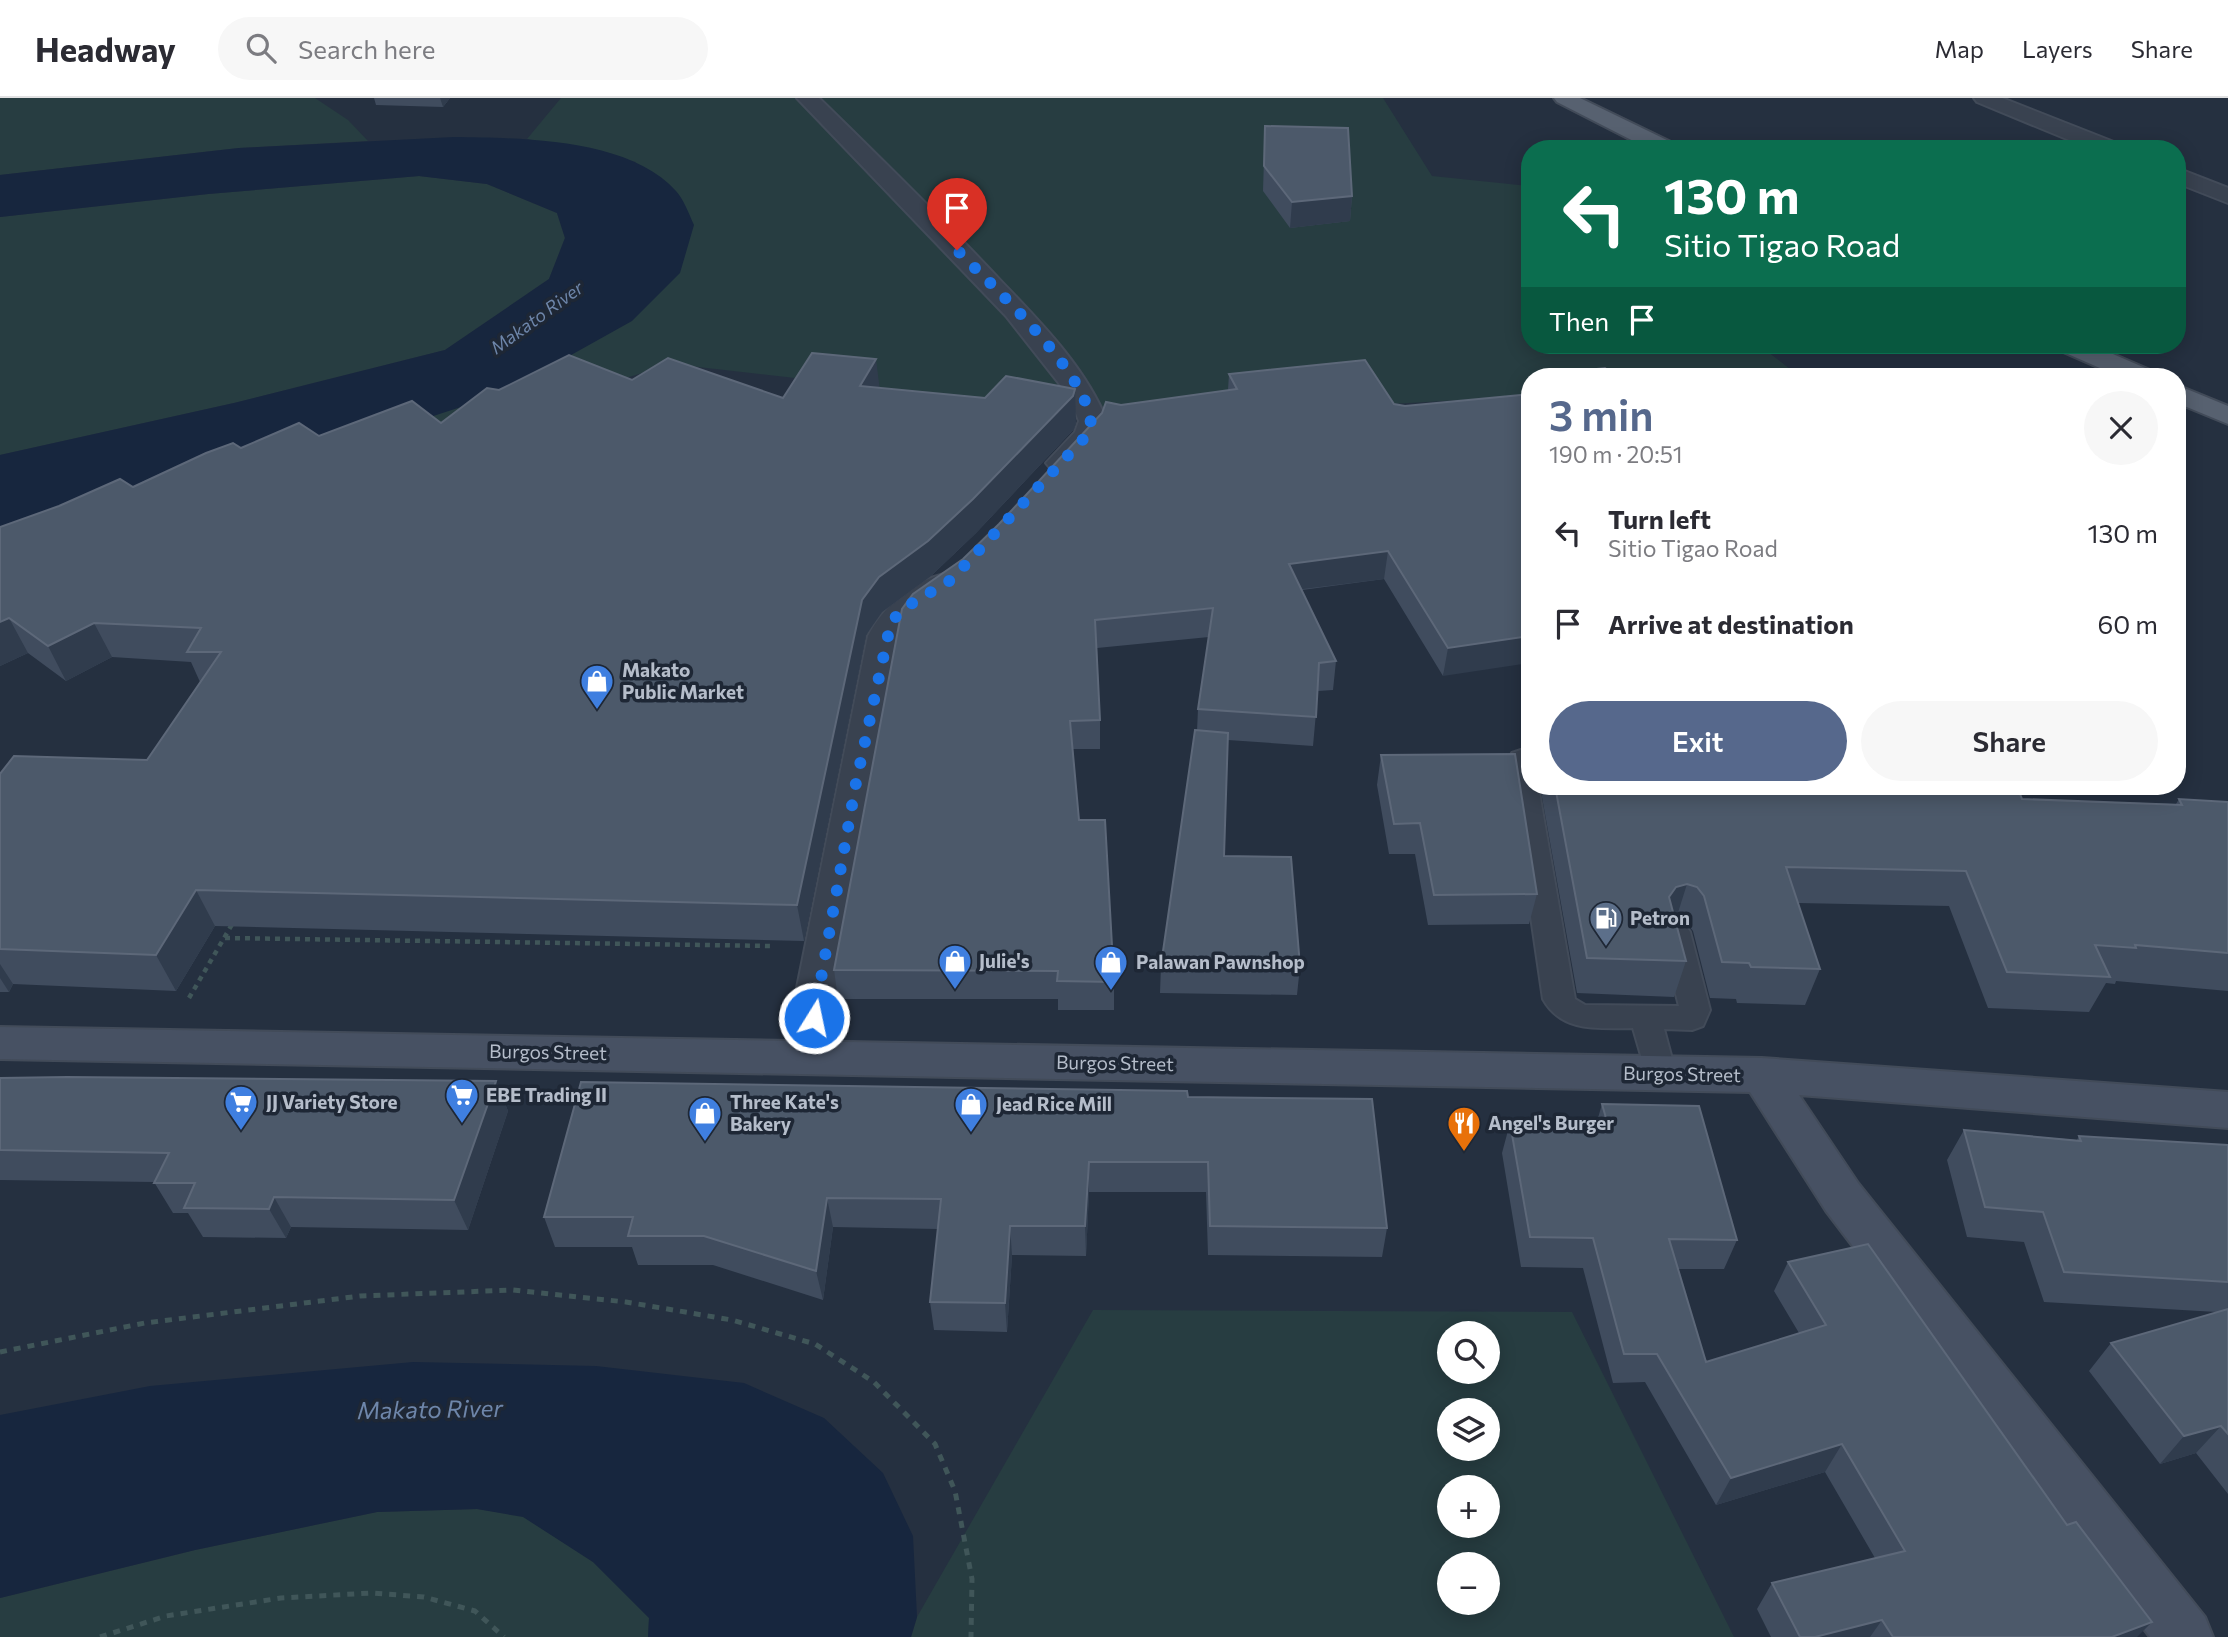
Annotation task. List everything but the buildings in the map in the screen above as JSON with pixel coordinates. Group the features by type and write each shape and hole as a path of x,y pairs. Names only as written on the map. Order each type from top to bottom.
{"main road":[{"path":"1564,98 1649,140"},
{"path":"2090,354 2122,368"},
{"path":"2186,397 2228,416"},
{"name":"Burgos Street","path":"0,1043 1762,1075 2228,1110"},
{"path":"1762,1075 1842,1197 2185,1637"}],"street":[{"path":"807,98 1031,327 1086,398 1093,420 1090,432 1045,479"},
{"path":"1984,98 2089,140"},
{"path":"2186,179 2228,196"},
{"path":"804,1057 885,636 891,622 904,608 951,580 965,563"}],"lane":[{"path":"1527,795 1558,999 1564,1007 1580,1016 1692,1018 1694,1014 1675,932"},
{"path":"1645,1017 1660,1073"}],"path":[{"path":"183,1008 238,914"},
{"path":"224,938 826,947"},
{"path":"0,1352 145,1322 360,1296 513,1290 626,1302 732,1320 815,1344 874,1382 935,1444 955,1491 970,1566 971,1637"},
{"path":"100,1637 166,1616 281,1598 372,1593 424,1597 475,1611 504,1637"}],"green space":[{"path":"0,98 315,98 348,120 368,141 239,148 0,175"},
{"path":"561,98 1383,98 1432,176 1521,185 1521,354 1771,354 1789,368 1521,368 1521,396 1147,418 672,364 556,399 0,531 467,405 636,162 527,139"},
{"path":"419,176 487,184 557,213 565,238 549,279 445,350 234,403 0,455 0,217 208,194"},
{"path":"1093,1310 1572,1312 1734,1637 911,1637 917,1617"},
{"path":"477,1509 523,1516 593,1562 649,1618 648,1637 0,1637 0,1598 195,1550 377,1512"}],"water":[{"name":"Makato River","path":"454,137 510,138 572,144 631,160 656,174 679,195 694,225 680,273 632,321 546,369 467,405 360,440 0,531 0,455 234,403 445,350 549,279 565,238 557,213 487,184 419,176 208,194 0,217 0,175 239,148"},
{"name":"Makato River","path":"413,1362 596,1366 744,1383 824,1418 883,1473 913,1536 917,1617 911,1637 648,1637 649,1618 593,1562 523,1517 477,1509 377,1512 195,1550 0,1598 0,1415 150,1386"}],"place":[{"name":"Makato Public Market","path":"597,711"},
{"name":"Petron","path":"1606,948"},
{"name":"Julie's","path":"955,991"},
{"name":"Palawan Pawnshop","path":"1111,992"},
{"name":"EBE Trading II","path":"462,1125"},
{"name":"JJ Variety Store","path":"241,1132"},
{"name":"Jead Rice Mill","path":"971,1134"},
{"name":"Three Kate's Bakery","path":"705,1143"},
{"name":"Angel's Burger","path":"1464,1153"}],"route":[{"path":"814,1018 856,783 885,636 891,622 904,608 951,580 1090,432 1093,420 1086,398 1066,369 1031,327 957,250"}]}
